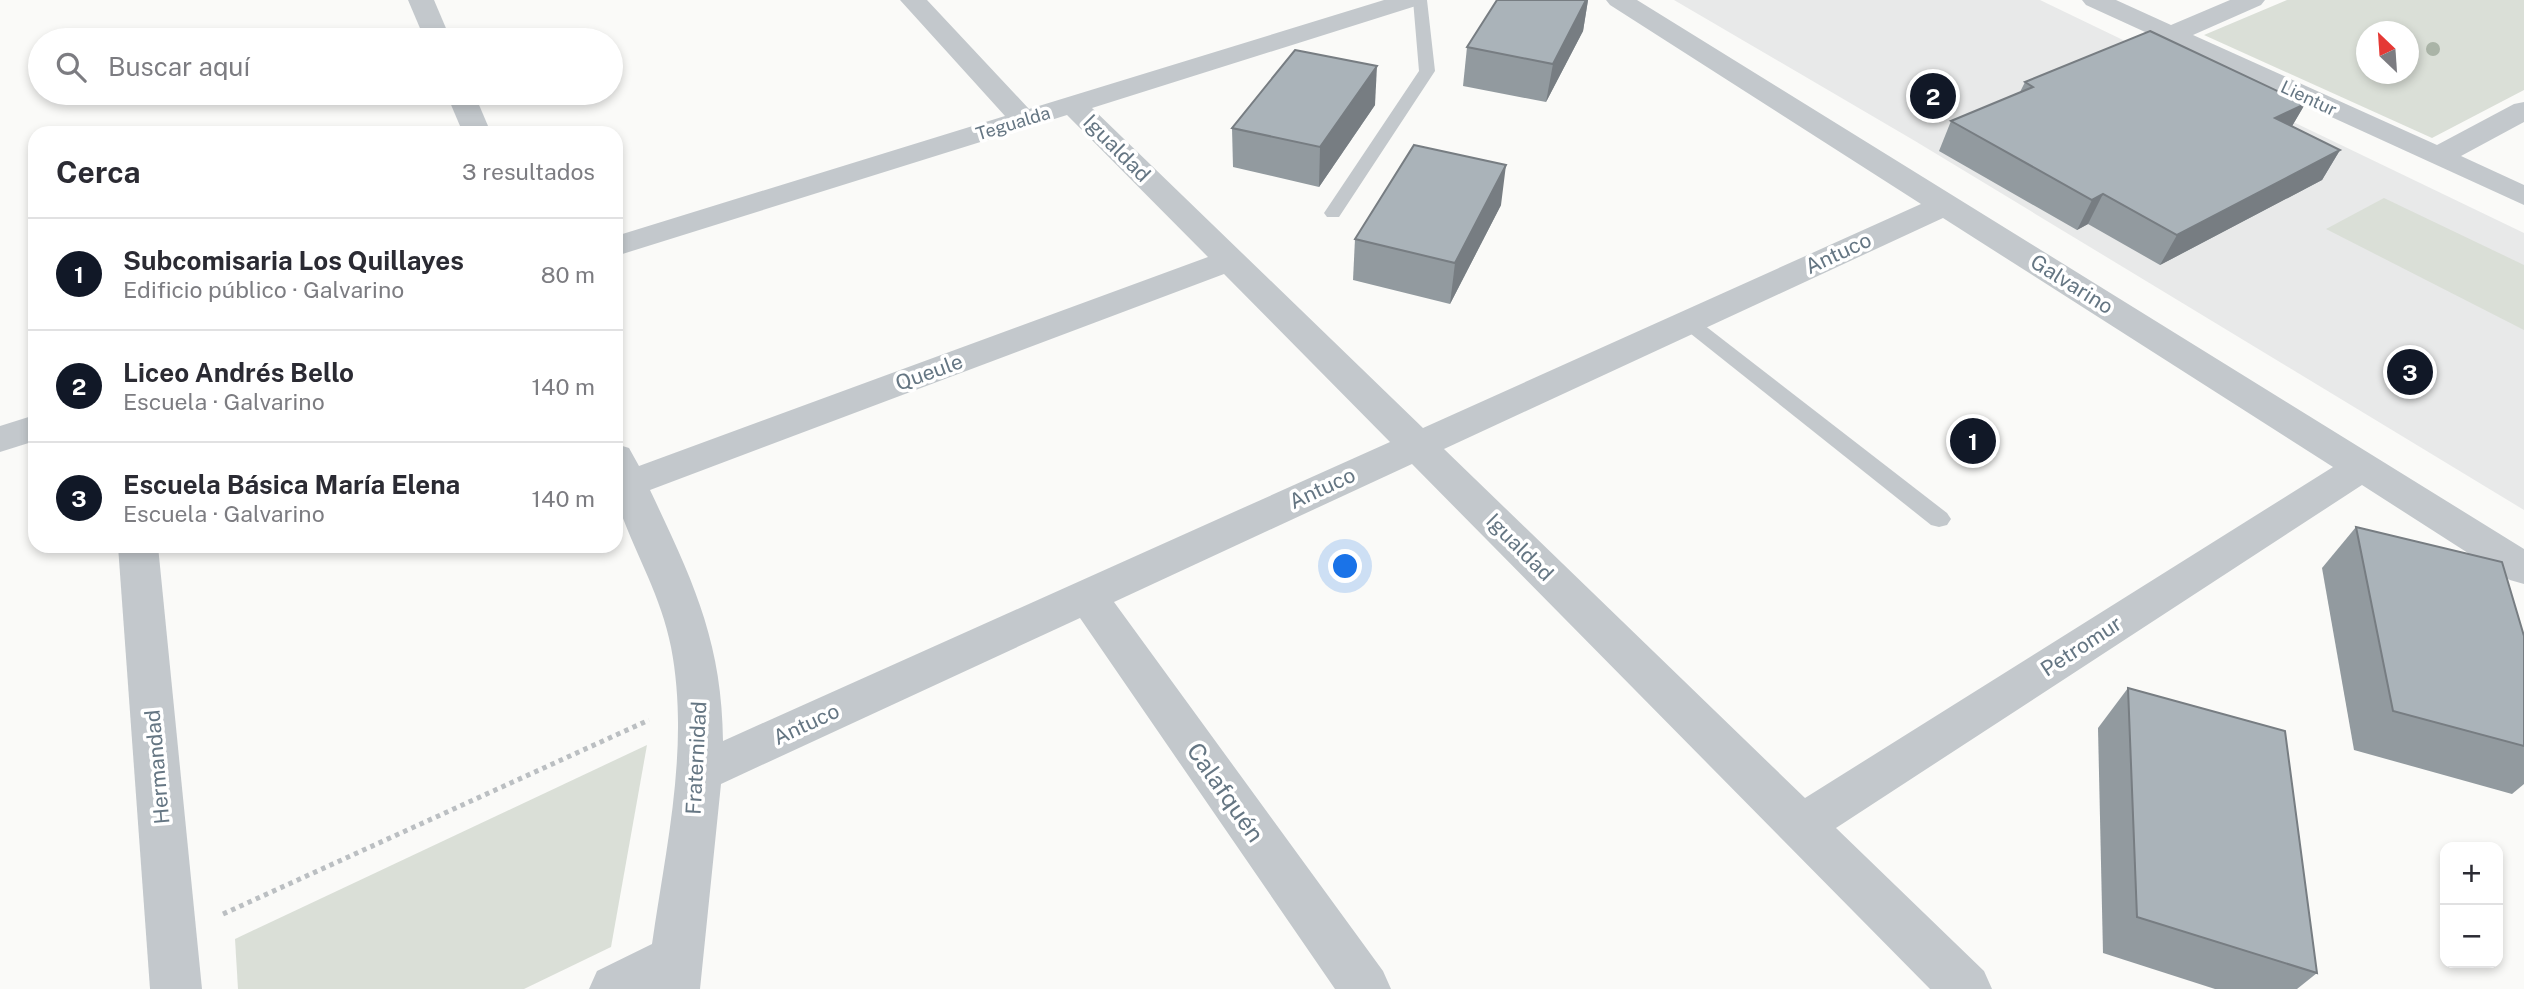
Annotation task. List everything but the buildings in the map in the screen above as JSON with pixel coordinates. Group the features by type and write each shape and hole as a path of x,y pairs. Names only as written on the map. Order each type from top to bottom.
{"street":[{"path":"421,0 433,28"},
{"path":"913,0 1024,120"},
{"name":"Tegualda","path":"623,244 1410,0"},
{"name":"Galvarino","path":"1619,0 2524,569"},
{"name":"Lientur","path":"2095,0 2524,196"},
{"path":"2170,35 2252,0"},
{"path":"465,105 474,126"},
{"name":"Igualdad","path":"1073,105 1966,989"},
{"path":"2438,157 2524,110"},
{"name":"Antuco","path":"699,773 1945,205"},
{"name":"Queule","path":"623,471 1231,260"},
{"path":"0,439 28,430"},
{"name":"Petromur","path":"1801,825 2362,467"},
{"name":"Fraternidad","path":"623,473 686,621 697,671 701,720 699,773 674,974"},
{"name":"Hermandad","path":"139,553 176,989"},
{"name":"Calafquén","path":"1087,596 1365,989"},
{"path":"615,989 674,974"}],"lane":[{"path":"1333,213 1427,71 1420,0"},
{"path":"1688,322 1939,519"}],"path":[{"path":"172,938 699,697"}],"shaded area":[{"path":"1674,0 2040,0 2524,233 2524,510 1915,141"},
{"path":"2287,0 2524,0 2524,90 2432,138 2204,35"},
{"path":"2384,198 2524,265 2524,330 2326,229"},
{"path":"647,745 611,947 524,989 238,989 235,939"}],"place":[{"name":"Liceo Andrés Bello","path":"1933,96"},
{"name":"Escuela Básica María Elena","path":"2410,372"},
{"name":"Subcomisaria Los Quillayes","path":"1973,441"}]}
